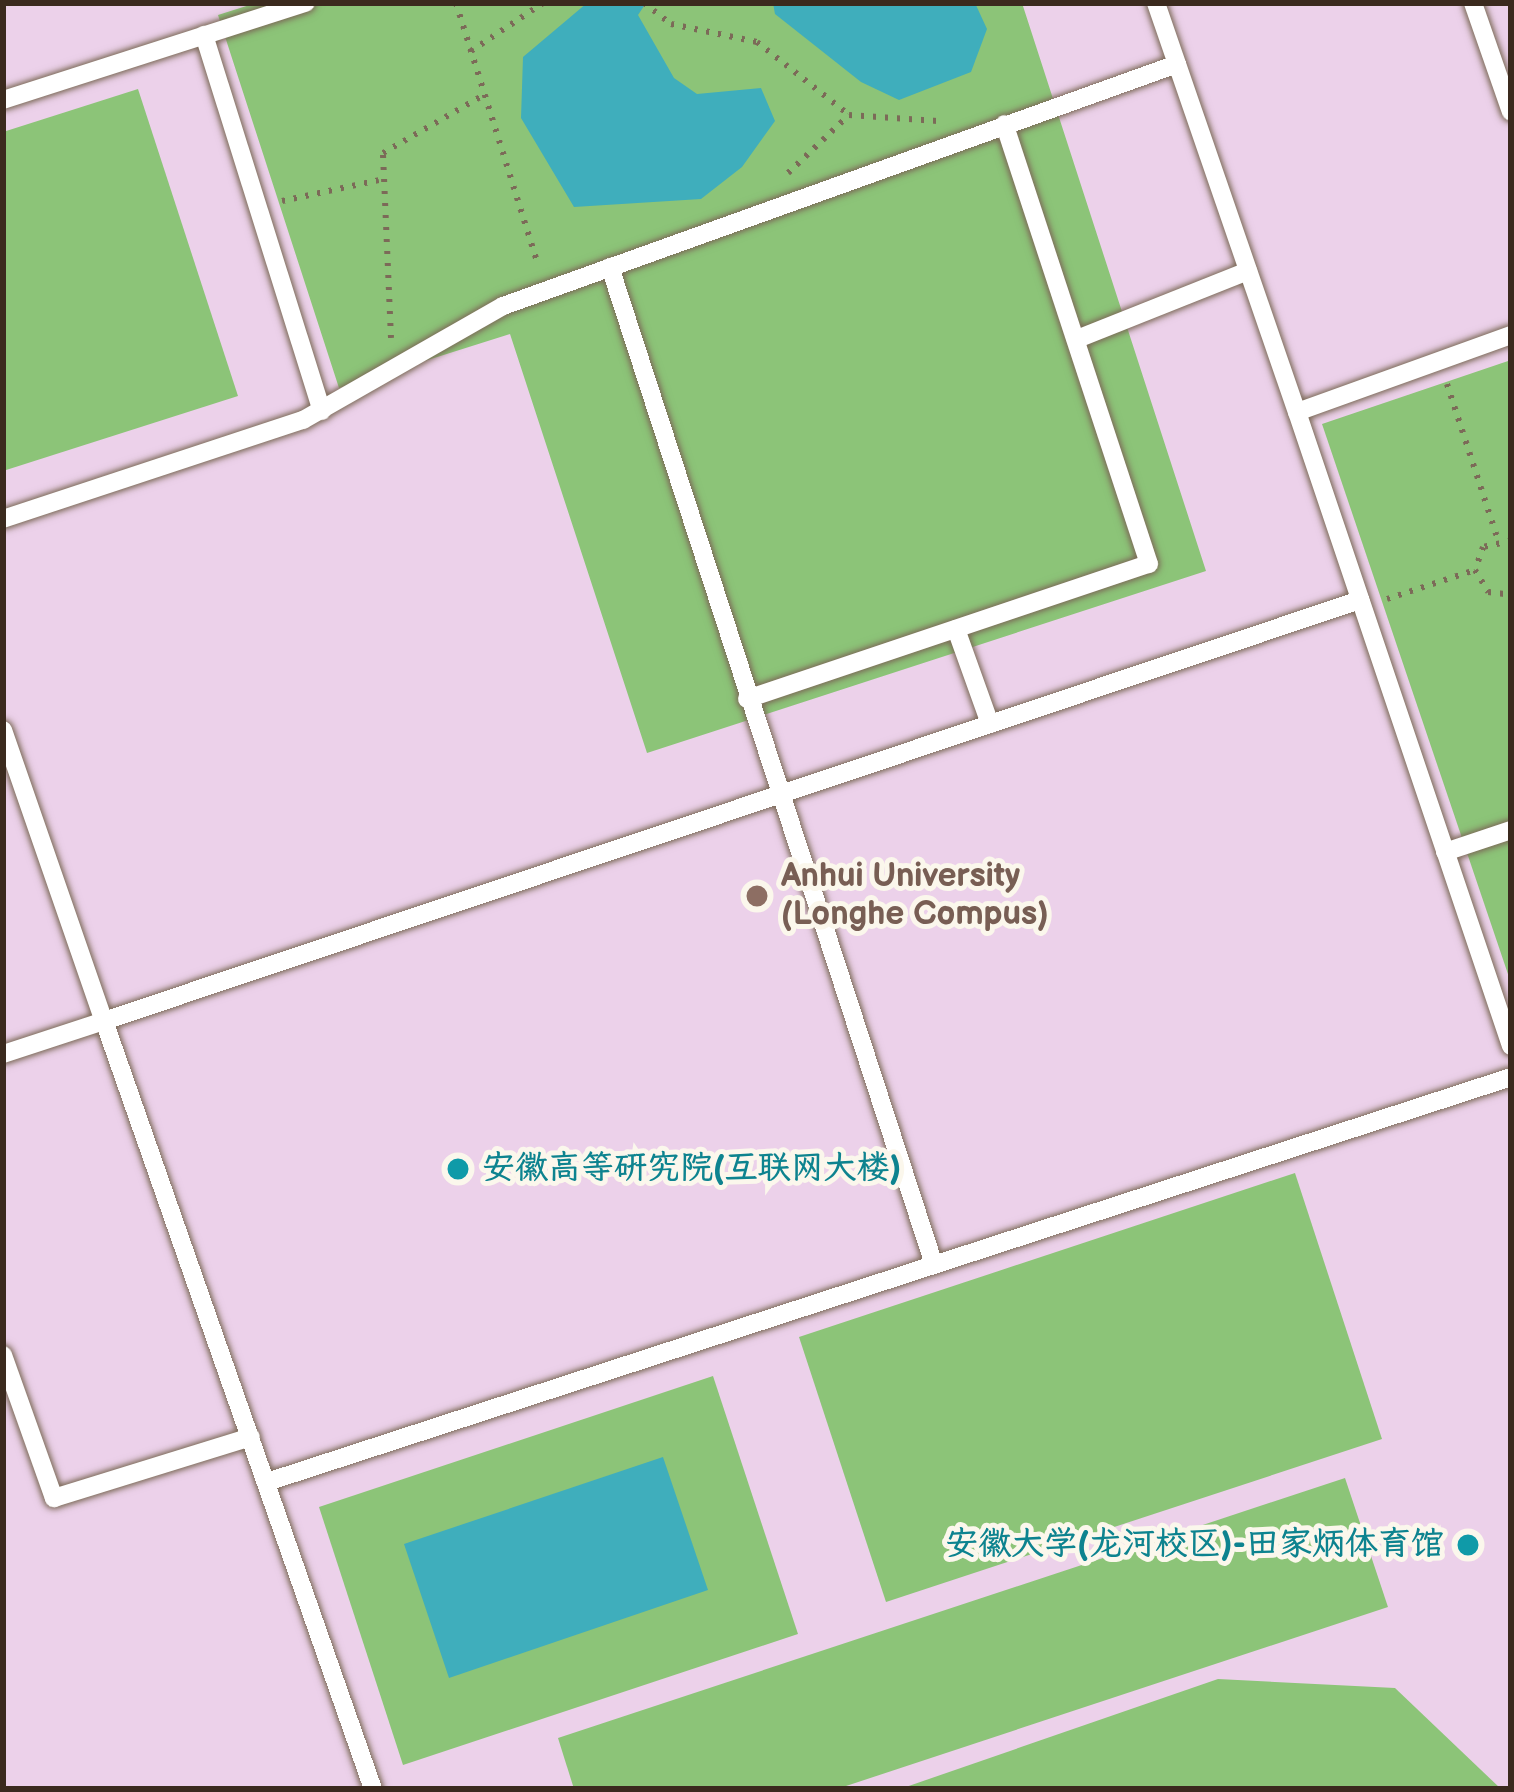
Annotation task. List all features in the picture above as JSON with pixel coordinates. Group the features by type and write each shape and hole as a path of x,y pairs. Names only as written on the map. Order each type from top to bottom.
{"lane":[{"path":"3,100 306,3"},
{"path":"1156,3 1511,1046"},
{"path":"1473,3 1511,112"},
{"path":"204,35 322,412"},
{"path":"3,519 322,412 546,290 1178,64"},
{"path":"747,699 1149,564 1004,124"},
{"path":"610,267 777,796 934,1265"},
{"path":"1077,339 1248,271"},
{"path":"1297,412 1511,335"},
{"path":"3,1054 1362,603"},
{"path":"956,629 990,724"},
{"path":"3,730 374,1789"},
{"path":"1445,852 1511,830"},
{"path":"267,1482 1511,1077"},
{"path":"3,1355 54,1498 251,1437"}],"path":[{"path":"456,3 546,290"},
{"path":"471,51 544,3"},
{"path":"644,3 671,24 757,42 850,116 1004,124"},
{"path":"393,370 379,180 383,153 484,94"},
{"path":"742,217 850,116"},
{"path":"258,206 379,180"},
{"path":"1439,361 1498,540"},
{"path":"1511,541 1498,540 1483,547 1475,570 1488,592 1511,595"},
{"path":"1362,603 1475,570"}],"shaded area":[{"name":"Anhui University (Longhe Compus)","path":"3,3 1511,3 1511,1789 3,1789"}],"green space":[{"path":"256,3 1022,3 1206,571 647,753 510,334 339,388 218,15"},
{"path":"138,89 238,396 3,471 3,132"},
{"path":"1511,360 1511,983 1322,424"},
{"path":"1295,1173 1382,1439 886,1602 799,1337"},
{"path":"713,1376 798,1634 403,1765 319,1507"},
{"path":"1345,1478 1388,1607 837,1789 574,1789 558,1738"},
{"path":"1218,1679 1395,1688 1501,1789 900,1789"}],"water":[{"path":"587,3 646,3 638,15 674,78 697,94 761,88 775,121 742,167 701,199 574,207 521,118 523,57"},
{"path":"773,3 975,3 987,29 971,72 899,100 861,82 775,14"},
{"path":"663,1457 708,1590 449,1678 404,1544"}],"place":[{"name":"Anhui University (Longhe Compus)","path":"757,896"},
{"name":"安徽高等研究院(互联网大楼)","path":"458,1169"},
{"name":"安徽大学(龙河校区)-田家炳体育馆","path":"1468,1545"}]}
